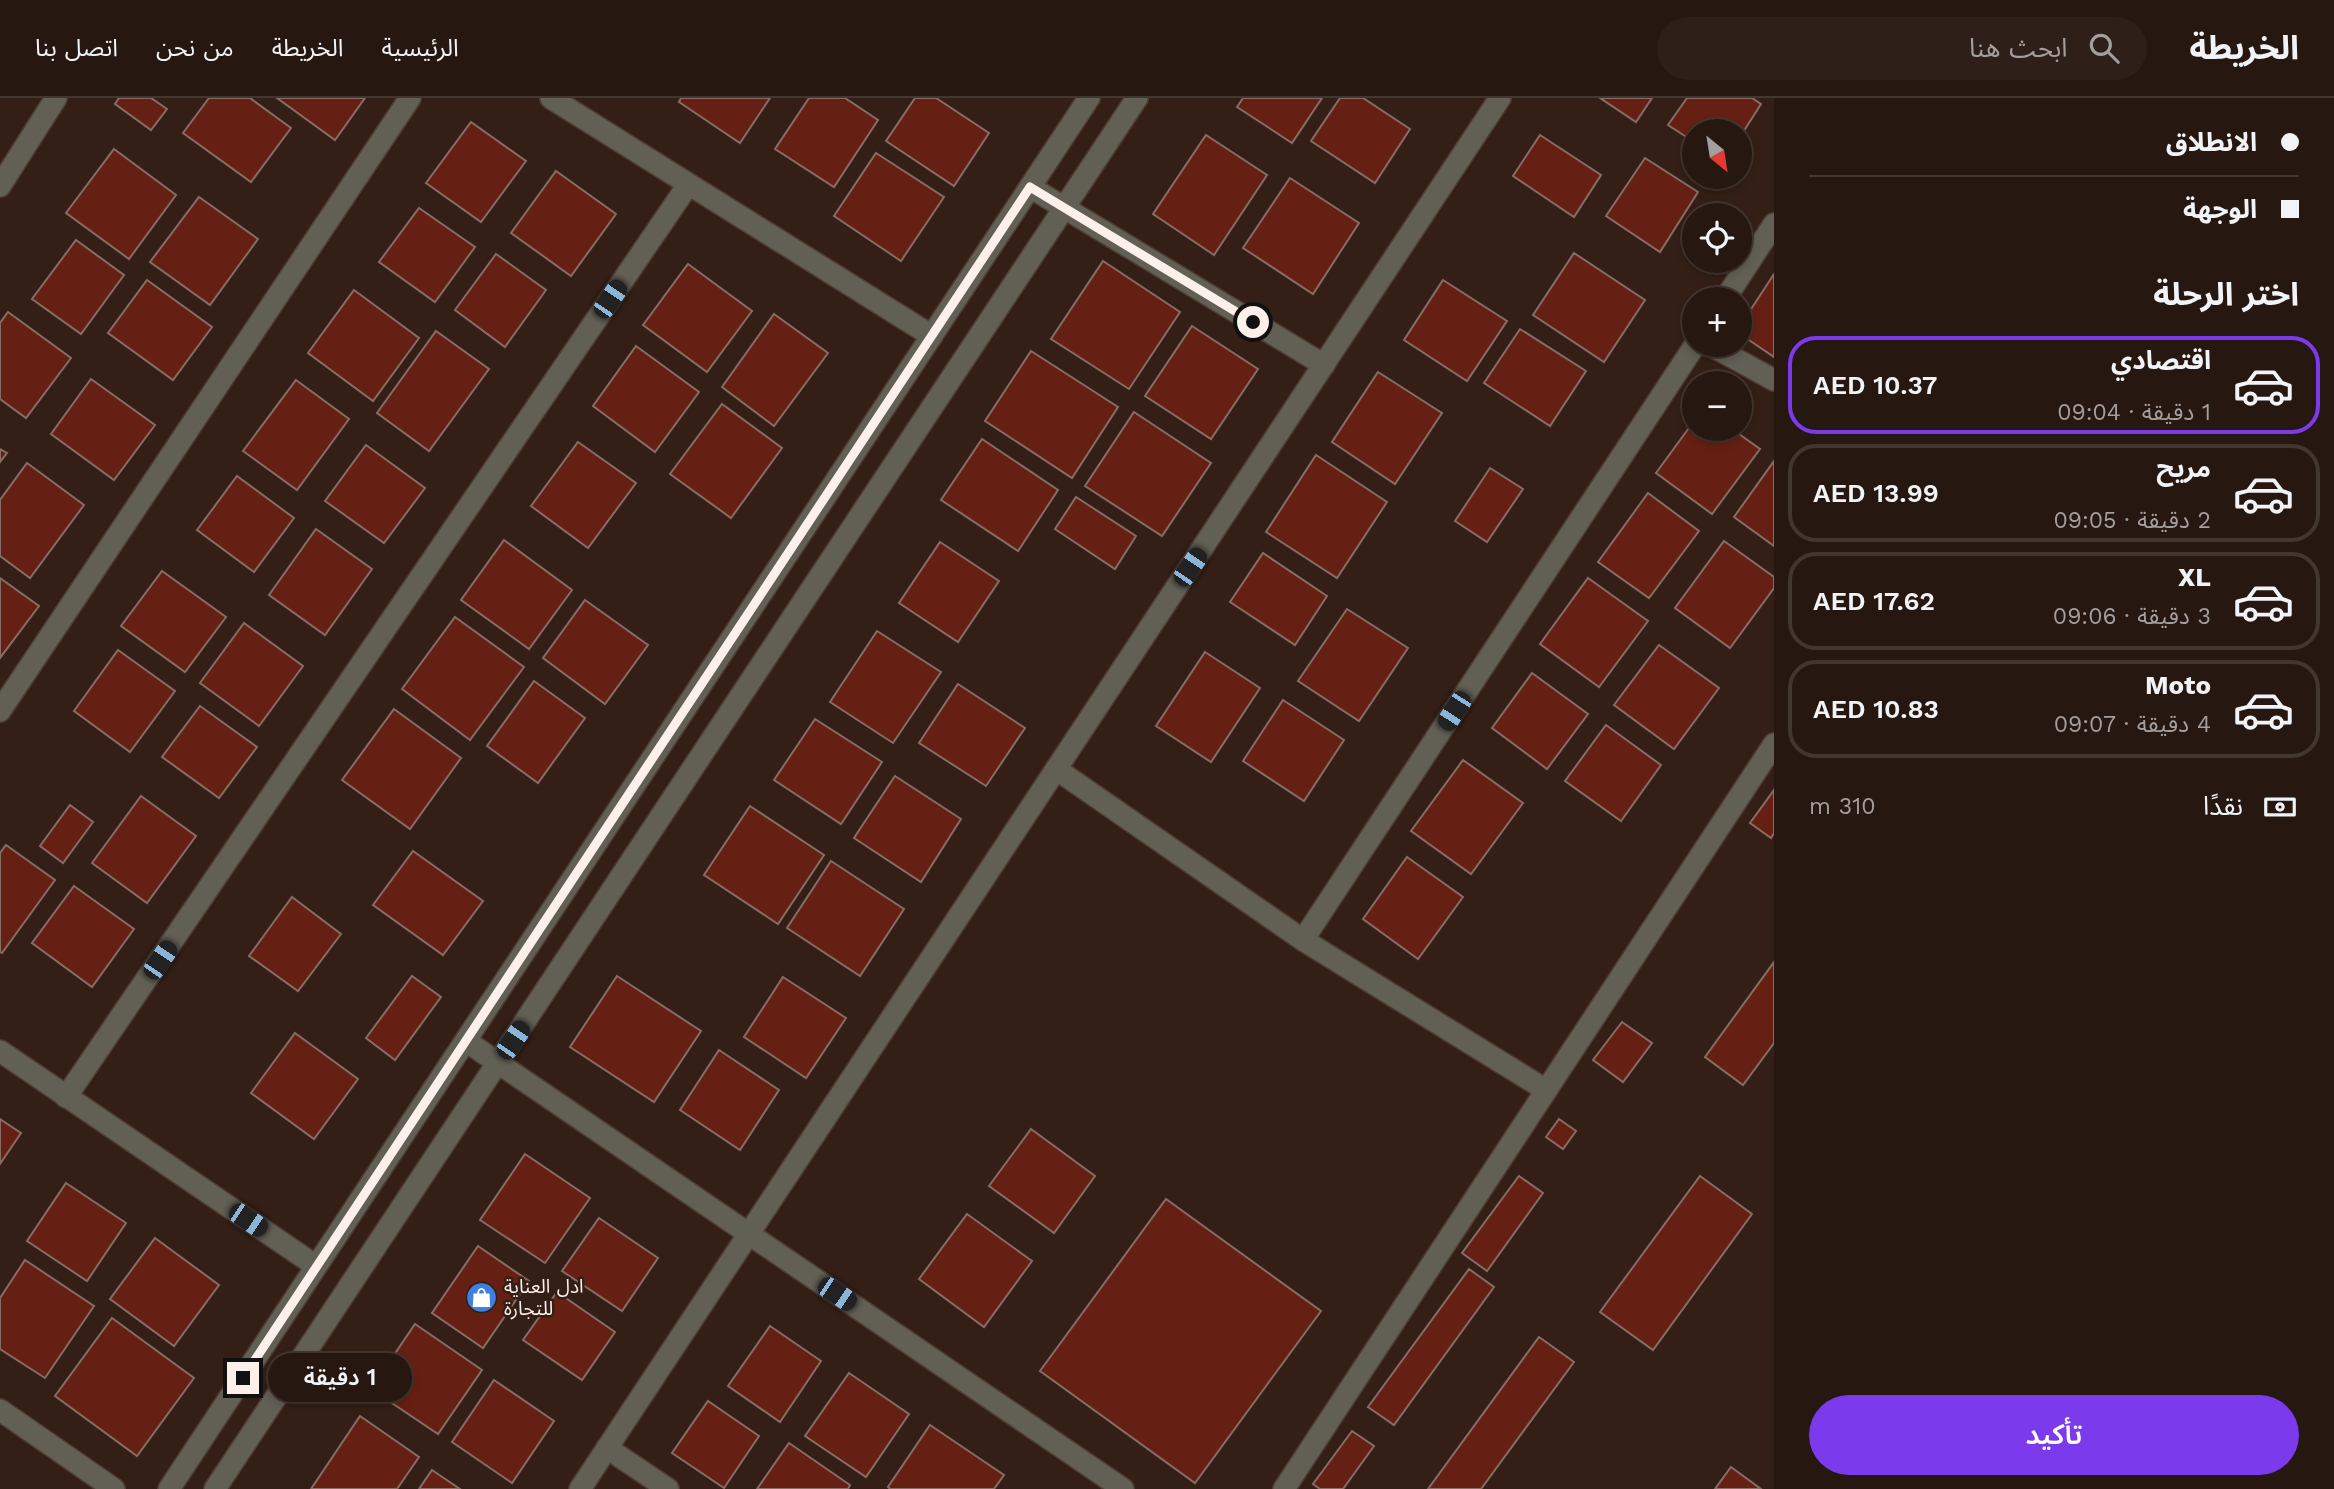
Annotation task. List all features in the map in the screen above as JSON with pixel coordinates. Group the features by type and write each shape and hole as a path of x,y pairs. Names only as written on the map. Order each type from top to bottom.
{"street":[{"path":"0,186 56,98"},
{"path":"0,711 410,98"},
{"path":"551,98 932,336"},
{"path":"169,1489 1089,98"},
{"path":"215,1489 1137,98"},
{"path":"580,1489 1500,98"},
{"path":"66,1097 688,185"},
{"path":"1030,187 1324,365"},
{"path":"1733,287 1774,224"},
{"path":"1303,940 1687,357"},
{"path":"1732,357 1774,380"},
{"path":"1284,1489 1774,744"},
{"path":"1056,769 1303,940 1546,1090"},
{"path":"466,1041 1123,1489"},
{"path":"0,1051 317,1266"},
{"path":"0,1410 114,1489"},
{"path":"607,1448 668,1489"}],"building":[{"path":"119,98 151,98 167,109 151,130 115,104"},
{"path":"209,98 250,98 291,128 251,182 183,133"},
{"path":"277,98 365,98 335,140"},
{"path":"681,98 770,98 740,143 679,102"},
{"path":"809,98 845,98 878,120 834,187 775,149"},
{"path":"915,98 936,98 989,133 954,186 886,141"},
{"path":"1243,98 1322,98 1292,143 1237,107"},
{"path":"1340,98 1363,98 1410,129 1375,183 1311,141"},
{"path":"1600,98 1652,98 1636,122"},
{"path":"1687,98 1752,98 1761,104 1751,119 1682,119 1682,134 1668,125"},
{"path":"471,122 526,161 481,222 426,183"},
{"path":"1206,135 1267,175 1214,255 1153,214"},
{"path":"1540,135 1601,175 1574,217 1513,176"},
{"path":"114,149 176,195 129,259 66,213"},
{"path":"876,153 944,197 901,261 834,216"},
{"path":"1645,158 1682,182 1682,189 1698,192 1691,203 1682,203 1682,217 1660,252 1606,216"},
{"path":"556,171 616,214 571,276 511,233"},
{"path":"1290,178 1359,223 1313,294 1243,248"},
{"path":"199,197 258,239 210,305 150,262"},
{"path":"419,208 475,247 435,302 379,262"},
{"path":"76,240 124,275 81,334 32,299"},
{"path":"1574,253 1645,300 1604,362 1533,315"},
{"path":"496,254 546,290 505,347 455,310"},
{"path":"1103,261 1180,312 1129,389 1051,339"},
{"path":"688,264 752,311 707,372 643,325"},
{"path":"1774,274 1774,357 1752,342 1752,308"},
{"path":"147,280 212,327 173,380 108,333"},
{"path":"1443,280 1507,321 1467,381 1404,340"},
{"path":"354,290 419,338 373,401 308,353"},
{"path":"8,312 71,358 26,418 0,399 0,323"},
{"path":"774,314 828,353 774,426 722,387"},
{"path":"1192,326 1258,369 1211,439 1145,396"},
{"path":"1520,329 1586,371 1550,426 1484,383"},
{"path":"436,331 489,369 429,451 377,413"},
{"path":"636,346 699,392 655,452 593,406"},
{"path":"1031,351 1118,407 1072,478 985,421"},
{"path":"1378,372 1442,413 1395,484 1332,442"},
{"path":"91,379 155,425 114,480 51,434"},
{"path":"296,380 349,419 297,490 243,451"},
{"path":"722,404 782,448 731,518 670,474"},
{"path":"1134,412 1211,463 1162,536 1085,486"},
{"path":"1682,437 1682,441 1749,441 1760,449 1712,514 1656,473"},
{"path":"982,439 1058,490 1018,551 941,500"},
{"path":"578,442 636,483 588,548 531,506"},
{"path":"366,445 425,488 384,543 325,501"},
{"path":"0,449 7,453 0,462"},
{"path":"1316,455 1387,502 1337,578 1266,532"},
{"path":"1774,461 1774,546 1734,517"},
{"path":"27,463 84,505 30,578 0,556 0,500"},
{"path":"1490,468 1523,489 1487,542 1455,521"},
{"path":"237,476 294,518 254,572 197,530"},
{"path":"1648,493 1699,531 1649,598 1598,562"},
{"path":"1076,497 1136,536 1115,569 1055,529"},
{"path":"316,529 372,569 325,635 269,595"},
{"path":"504,540 572,590 529,649 461,600"},
{"path":"1724,541 1774,577 1774,588 1730,648 1675,608"},
{"path":"940,542 999,581 958,642 899,603"},
{"path":"1263,553 1327,596 1295,645 1230,602"},
{"path":"162,571 226,617 185,672 121,626"},
{"path":"0,578 39,606 0,658"},
{"path":"1588,578 1648,621 1599,687 1540,644"},
{"path":"585,600 648,645 605,704 543,658"},
{"path":"1347,609 1408,648 1359,721 1298,681"},
{"path":"455,617 524,667 470,740 402,689"},
{"path":"244,623 303,666 259,726 200,683"},
{"path":"877,631 941,672 893,743 830,702"},
{"path":"1659,645 1719,688 1674,749 1614,705"},
{"path":"118,650 175,691 130,752 74,711"},
{"path":"1205,652 1260,688 1211,762 1156,726"},
{"path":"1532,673 1588,714 1547,769 1492,728"},
{"path":"534,681 585,718 538,783 487,746"},
{"path":"958,684 1025,728 986,786 919,743"},
{"path":"1283,700 1344,740 1304,801 1243,761"},
{"path":"200,706 257,747 219,798 162,757"},
{"path":"394,709 461,758 410,829 342,780"},
{"path":"815,719 882,762 841,824 774,780"},
{"path":"1606,725 1661,765 1621,821 1565,781"},
{"path":"1463,760 1523,803 1471,874 1411,831"},
{"path":"895,776 961,819 921,882 854,838"},
{"path":"1774,790 1774,833 1771,838 1750,823"},
{"path":"141,796 196,836 147,903 92,863"},
{"path":"70,805 93,822 63,863 40,846"},
{"path":"750,806 824,855 778,924 704,875"},
{"path":"6,845 55,880 2,953 0,853"},
{"path":"413,851 483,901 443,955 373,905"},
{"path":"1407,857 1463,897 1418,959 1363,919"},
{"path":"831,861 904,909 860,976 787,928"},
{"path":"74,886 134,929 92,987 32,943"},
{"path":"292,897 341,934 298,991 249,956"},
{"path":"1774,962 1774,1043 1743,1085 1705,1057"},
{"path":"412,976 441,997 395,1060 366,1038"},
{"path":"617,976 701,1031 654,1102 570,1047"},
{"path":"783,977 846,1018 806,1078 744,1037"},
{"path":"1622,1022 1652,1043 1623,1082 1593,1060"},
{"path":"295,1033 358,1079 314,1139 251,1093"},
{"path":"719,1050 779,1090 740,1150 680,1110"},
{"path":"0,1119 21,1133 0,1164"},
{"path":"1559,1119 1576,1131 1563,1149 1546,1137"},
{"path":"1031,1129 1095,1176 1054,1233 989,1186"},
{"path":"525,1154 590,1198 545,1263 480,1220"},
{"path":"1519,1176 1543,1193 1487,1271 1462,1253"},
{"path":"1700,1176 1752,1214 1653,1350 1600,1312"},
{"path":"66,1183 126,1223 87,1281 27,1241"},
{"path":"1166,1199 1321,1311 1195,1483 1040,1371"},
{"path":"967,1214 1032,1261 984,1327 919,1279"},
{"path":"599,1218 658,1258 622,1311 562,1271"},
{"path":"155,1238 219,1285 174,1346 110,1299"},
{"name":"ادل العناية للتجارة","path":"478,1246 529,1281 483,1348 432,1313"},
{"path":"25,1260 94,1306 45,1378 0,1349 0,1298"},
{"path":"1469,1269 1494,1287 1394,1425 1368,1407"},
{"path":"557,1292 615,1332 582,1380 523,1340"},
{"path":"112,1318 194,1378 137,1456 55,1396"},
{"path":"415,1324 482,1370 438,1434 371,1389"},
{"path":"770,1326 821,1361 780,1422 728,1386"},
{"path":"1539,1337 1574,1362 1481,1489 1428,1489"},
{"path":"849,1373 909,1414 866,1477 805,1436"},
{"path":"494,1380 554,1421 512,1483 452,1442"},
{"path":"708,1401 759,1436 724,1488 672,1453"},
{"path":"360,1416 419,1457 397,1489 311,1489"},
{"path":"930,1425 1004,1475 994,1489 888,1487"},
{"path":"1352,1431 1374,1446 1343,1489 1320,1489 1313,1484"},
{"path":"789,1443 850,1485 848,1489 757,1489"},
{"path":"1731,1467 1761,1489 1715,1489"},
{"path":"432,1470 460,1489 419,1489"}],"place":[{"name":"ادل العناية للتجارة","path":"481,1297"}],"route":[{"path":"243,1378 1030,187 1253,322"}]}
